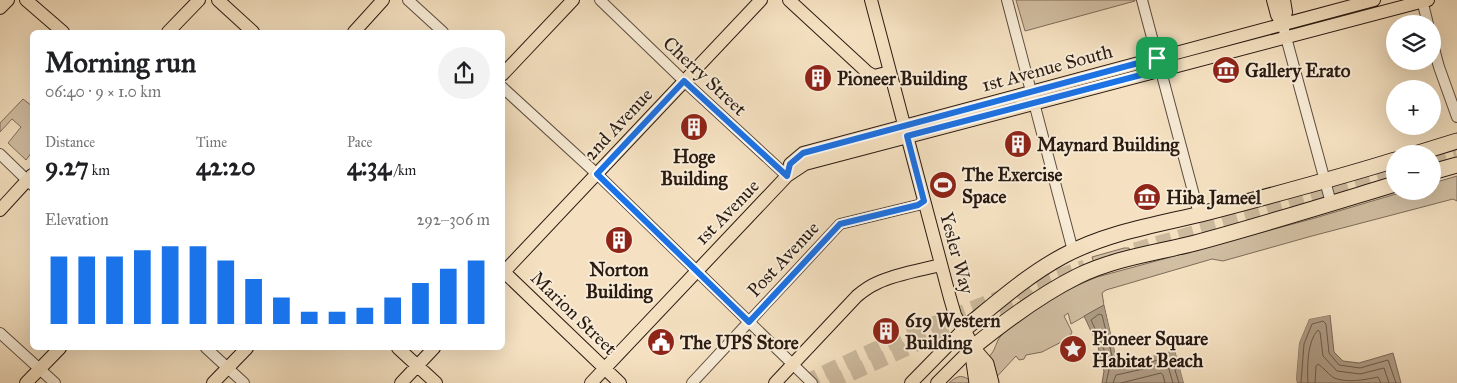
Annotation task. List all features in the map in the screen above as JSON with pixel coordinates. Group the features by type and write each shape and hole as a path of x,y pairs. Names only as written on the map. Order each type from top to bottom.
{"highway":[{"path":"1441,146 1457,141"},
{"path":"992,383 986,364 972,348 963,330 1031,276 1073,251 1110,237 1325,182 1386,163"},
{"path":"1441,169 1457,165"},
{"path":"972,348 996,328 1035,301 1079,276 1109,264 1174,248 1386,187"},
{"path":"972,348 977,383"}],"main road":[{"path":"0,8 8,0"},
{"path":"26,0 61,30"},
{"path":"170,30 199,0"},
{"path":"218,0 251,30"},
{"path":"356,30 383,0"},
{"path":"505,71 573,0"},
{"name":"2nd Avenue","path":"505,270 761,0"},
{"path":"789,0 867,72 874,76 890,72"},
{"name":"Yesler Way","path":"871,0 941,265 955,315 963,330"},
{"path":"1273,0 1284,30"},
{"path":"1284,0 1286,12 1284,30"},
{"name":"1st Avenue South","path":"1284,30 1374,0"},
{"name":"1st Avenue South","path":"905,131 1284,30 1424,0"},
{"name":"1st Avenue","path":"591,383 787,176 805,164 905,131"},
{"path":"0,210 30,181"},
{"path":"775,383 857,296 883,280 941,265"},
{"name":"Marion Street","path":"505,274 620,383"},
{"path":"911,383 963,330"},
{"path":"937,383 972,348"},
{"path":"26,383 58,350"},
{"path":"213,383 244,350"},
{"path":"400,350 436,383"},
{"path":"401,383 432,350"}],"street":[{"path":"408,0 441,30"},
{"name":"Cherry Street","path":"600,0 787,176"},
{"path":"1006,0 1073,251"},
{"path":"1142,0 1200,214"},
{"path":"1424,0 1426,15"},
{"path":"1284,30 1331,203"},
{"path":"1440,70 1457,117"},
{"path":"505,90 597,174 812,383"},
{"path":"0,154 30,179"},
{"name":"Post Avenue","path":"692,383 840,224 918,205 924,201"},
{"path":"0,333 55,383"},
{"path":"208,350 244,383"}],"shaded area":[{"path":"1016,0 1135,0 1135,1 1025,31"},
{"path":"23,99 30,104 30,155 26,160 8,143 21,127 12,119 0,132 0,123"},
{"path":"1457,176 1457,201 1453,199 1223,261 1212,259 1106,290 1102,293 1104,305 1071,324 1068,313 1064,316 1072,332 1069,338 1042,352 1026,355 1024,359 1019,360 1016,356 991,383 949,383 958,377 968,379 990,357 1001,336 1033,309 1097,277 1386,197 1386,200 1441,200 1441,181"},
{"path":"1129,248 1130,252 1094,263 1092,257"}],"water":[{"path":"1104,305 1118,364 1175,350 1184,383 1102,383 1104,371 1098,346 1084,316"},
{"path":"1330,315 1334,352 1343,361 1359,363 1393,353 1401,383 1297,383 1299,343 1309,319"}],"pier":[{"path":"1104,302 1107,304 1120,361 1176,348 1187,383 1184,383 1175,350 1118,365"},
{"path":"1330,313 1330,315 1309,319 1299,343 1297,383 1294,383 1297,342 1306,318"}],"tunnel":[{"path":"1441,160 1457,156"},
{"path":"1135,250 1386,177"},
{"path":"804,383 942,320 1085,267"},
{"path":"830,383 941,333 1039,295"}],"place":[{"name":"Gallery Erato","path":"1226,70"},
{"name":"Pioneer Building","path":"818,78"},
{"name":"Hoge Building","path":"694,127"},
{"name":"Maynard Building","path":"1018,144"},
{"name":"The Exercise Space","path":"943,185"},
{"name":"Hiba Jameel","path":"1147,197"},
{"name":"Norton Building","path":"619,240"},
{"name":"619 Western Building","path":"886,331"},
{"name":"The UPS Store","path":"661,342"},
{"name":"Pioneer Square Habitat Beach","path":"1073,349"}],"route":[{"path":"1157,58 1160,70 907,136 924,201 918,205 840,224 749,322 597,174 684,81 787,176 790,164 803,153 1157,58"}]}
